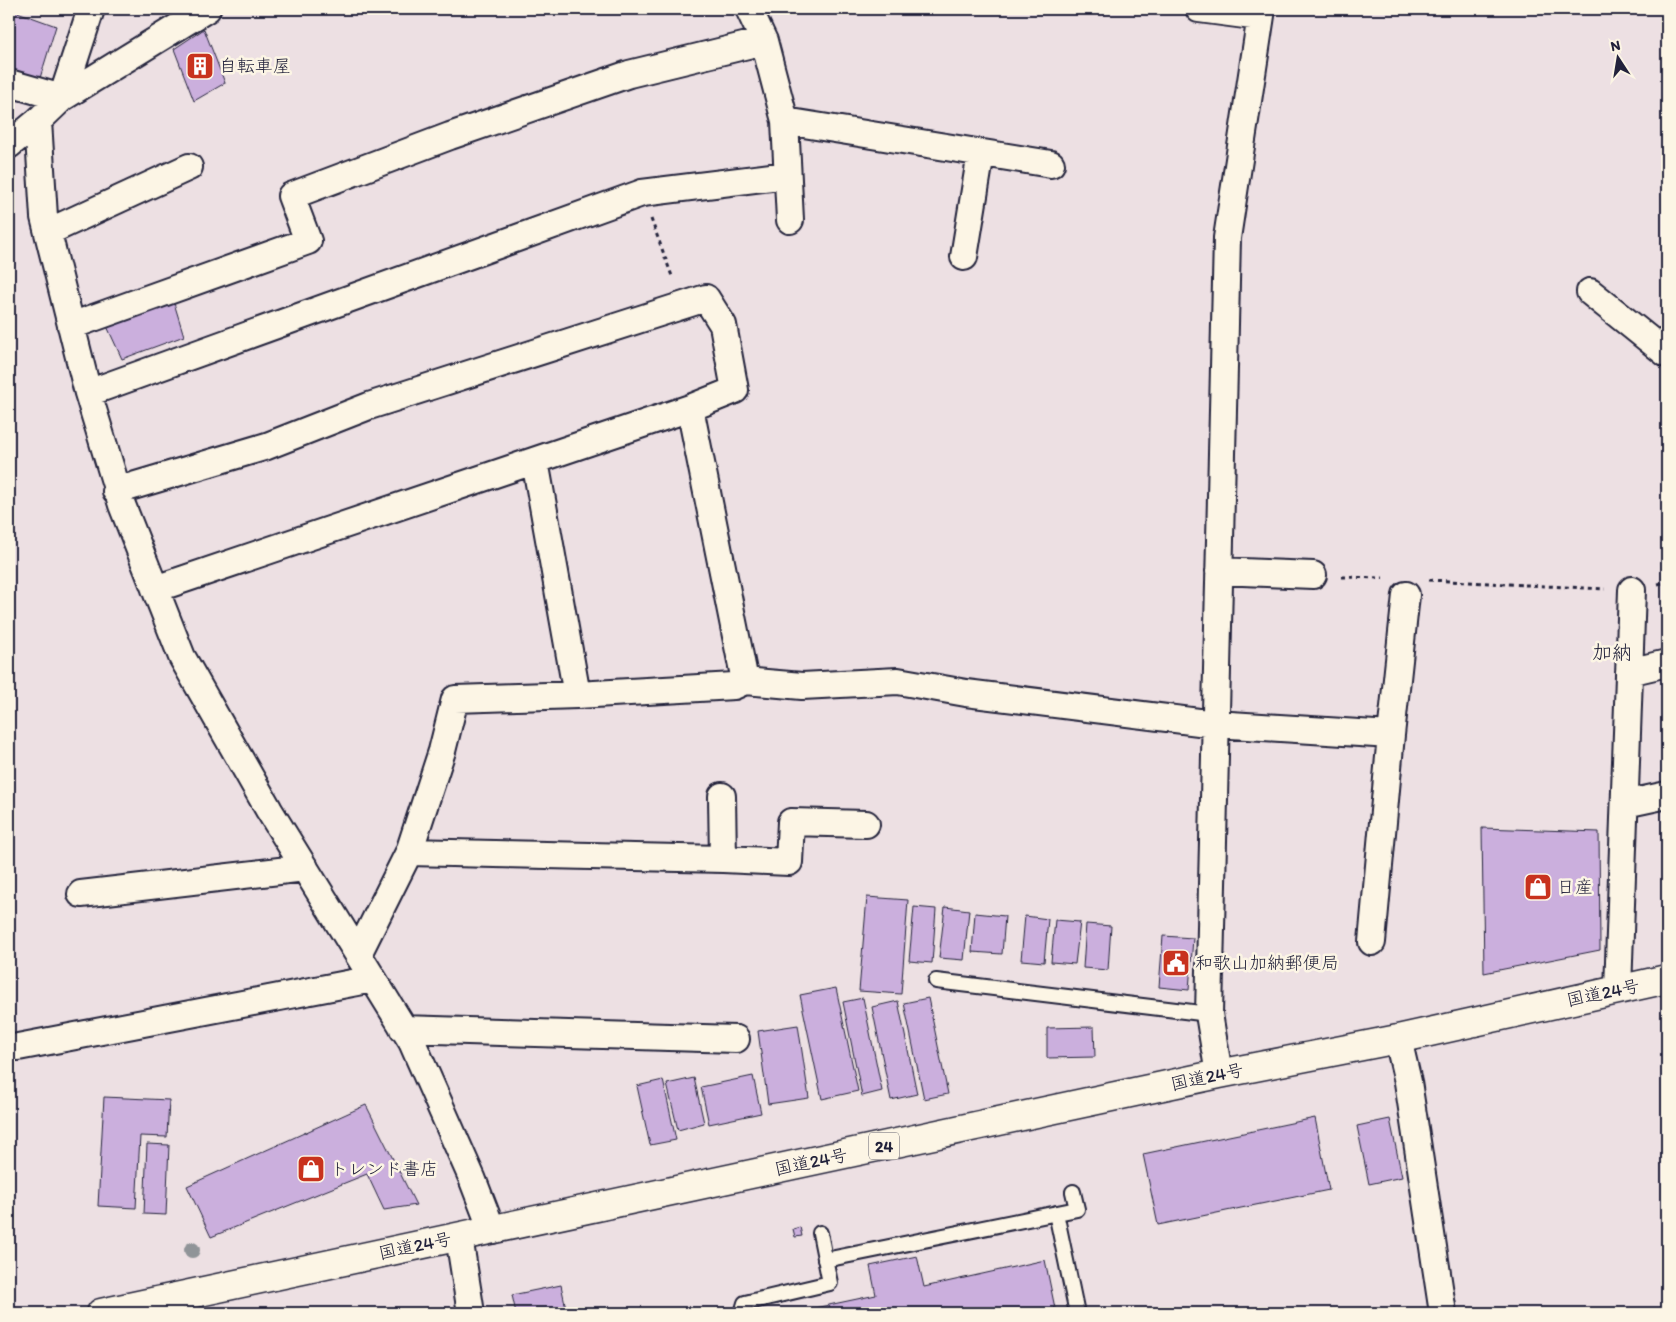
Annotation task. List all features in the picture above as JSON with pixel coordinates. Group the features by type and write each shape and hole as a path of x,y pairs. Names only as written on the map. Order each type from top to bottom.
{"highway":[{"name":"国道24号","path":"101,1313 1219,1074 1398,1039 1667,979"}],"street":[{"path":"62,98 91,9"},
{"path":"9,145 62,98 207,9"},
{"path":"749,9 764,41 785,121 790,220"},
{"path":"1199,9 1261,13 1227,238 1208,1014 1219,1074"},
{"path":"71,326 308,242 290,196 450,136 629,74 764,41"},
{"path":"9,83 62,98"},
{"path":"38,121 44,217 88,392 116,491 182,657 269,810 412,1042 472,1178 492,1230"},
{"path":"785,121 1051,164"},
{"path":"964,257 980,153"},
{"path":"48,232 189,167"},
{"path":"88,392 642,192 787,175"},
{"path":"1590,292 1667,354"},
{"path":"116,491 267,446 369,406 706,298 723,325 735,390 690,408 155,589"},
{"path":"690,408 746,681"},
{"path":"535,461 577,695"},
{"path":"1219,571 1313,575"},
{"path":"1372,942 1391,735 1415,588"},
{"path":"1618,990 1632,590"},
{"path":"1629,672 1667,663"},
{"path":"358,954 409,852 442,751 454,698 577,695 734,686 746,681 802,686 898,681 966,693 1215,724 1391,735"},
{"path":"1624,804 1667,795"},
{"path":"722,796 723,860"},
{"path":"409,852 789,862 791,822 866,824"},
{"path":"81,894 305,868"},
{"path":"18,1047 373,979"},
{"path":"403,1029 736,1039"},
{"path":"1398,1039 1408,1082 1443,1313"},
{"path":"459,1237 471,1313"}],"lane":[{"path":"936,981 1208,1014"},
{"path":"825,1260 1076,1209 1073,1192"},
{"path":"1056,1213 1077,1313"},
{"path":"742,1313 745,1303 830,1282 820,1233"}],"path":[{"path":"642,192 682,306"},
{"path":"1313,575 1383,578"},
{"path":"1415,588 1632,590"}],"building":[{"path":"9,9 56,26 40,78 9,71"},
{"name":"自転車屋","path":"204,29 225,83 194,101 174,49"},
{"path":"174,303 184,336 122,359 106,324"},
{"path":"1482,828 1599,832 1600,950 1484,973"},
{"path":"867,897 908,900 901,994 859,991"},
{"path":"914,907 936,909 932,963 909,961"},
{"path":"945,907 969,910 964,960 939,958"},
{"path":"975,913 1005,916 1002,954 972,952"},
{"path":"1025,916 1048,919 1044,962 1021,960"},
{"path":"1055,920 1080,922 1075,964 1051,962"},
{"path":"1086,924 1111,926 1108,970 1083,968"},
{"path":"1163,936 1193,938 1189,990 1159,987"},
{"path":"836,988 858,1091 822,1099 800,995"},
{"path":"863,998 882,1091 862,1096 843,1002"},
{"path":"928,998 948,1094 924,1099 904,1003"},
{"path":"898,1001 917,1094 891,1100 872,1007"},
{"path":"798,1025 809,1098 768,1104 758,1031"},
{"path":"1094,1027 1095,1057 1047,1058 1047,1028"},
{"path":"753,1076 761,1113 709,1124 701,1087"},
{"path":"694,1078 704,1123 678,1130 667,1084"},
{"path":"663,1080 676,1140 650,1145 637,1086"},
{"path":"104,1097 169,1100 167,1137 140,1136 136,1208 98,1206"},
{"name":"トレンド書店","path":"366,1105 416,1205 384,1210 367,1174 211,1237 187,1186"},
{"path":"1315,1118 1329,1190 1158,1225 1143,1154"},
{"path":"1390,1119 1402,1177 1369,1184 1357,1126"},
{"path":"147,1144 169,1145 166,1215 144,1214"},
{"path":"800,1227 802,1236 795,1237 793,1229"},
{"path":"917,1256 924,1287 1045,1260 1056,1313 791,1313 876,1295 870,1266"},
{"path":"561,1285 567,1313 516,1313 512,1295"}],"place":[{"name":"自転車屋","path":"200,66"},
{"name":"日産","path":"1538,887"},
{"name":"和歌山加納郵便局","path":"1176,963"},
{"name":"トレンド書店","path":"311,1169"}],"district":[{"name":"加納","path":"1612,652"}]}
